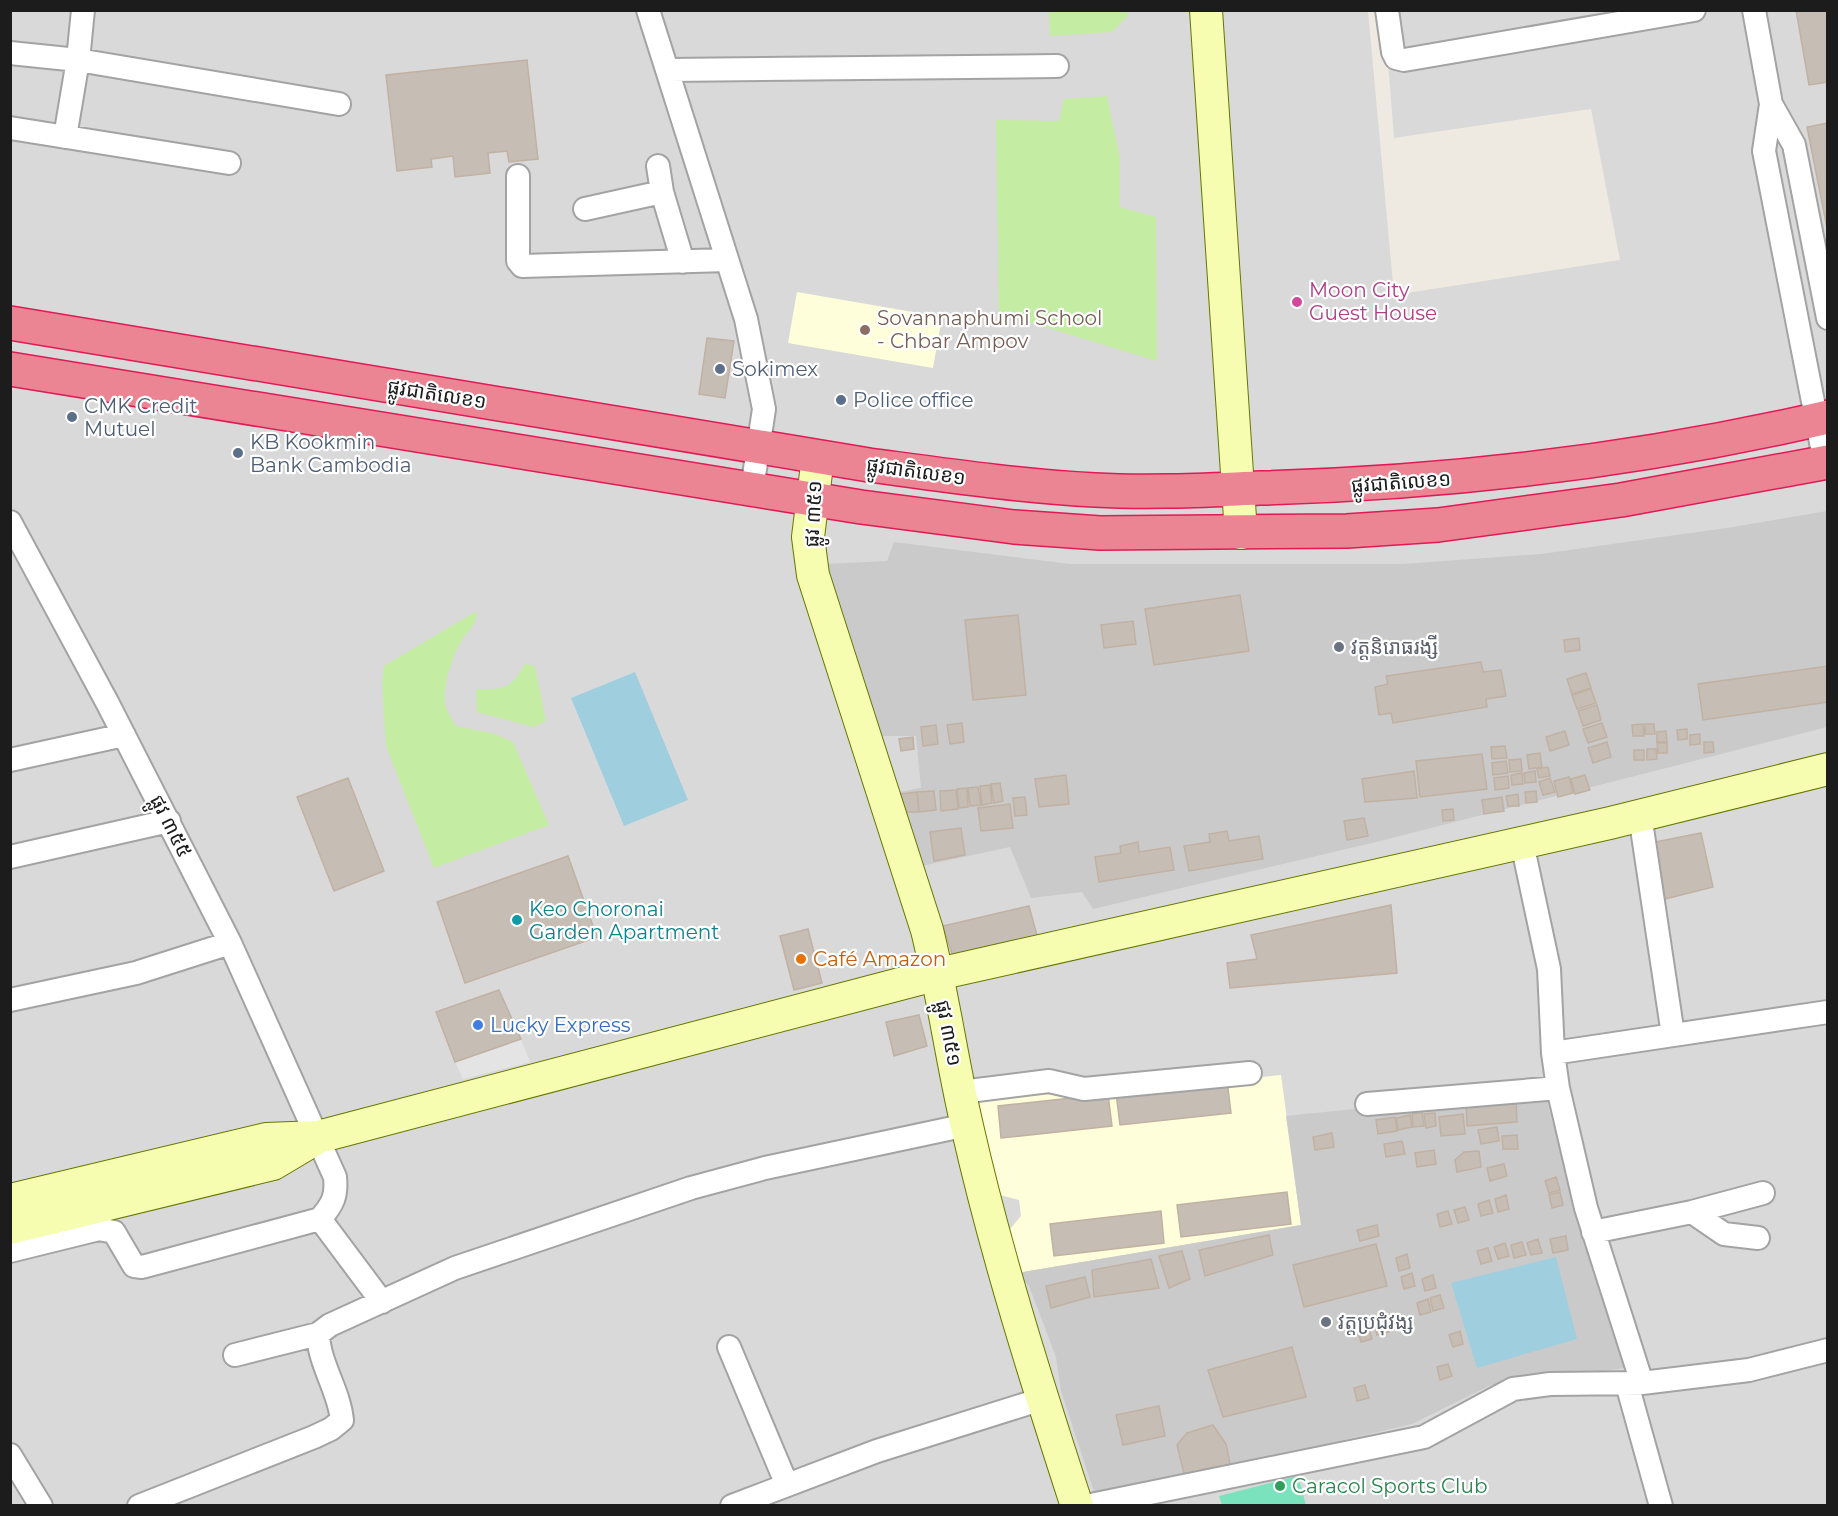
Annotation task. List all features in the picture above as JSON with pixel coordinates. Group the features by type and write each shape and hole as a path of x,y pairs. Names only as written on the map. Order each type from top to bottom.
{"highway":[{"name":"ផ្លូវជាតិលេខ១","path":"10,323 818,456 1011,484 1109,490 1191,492 1434,480 1558,465 1733,437 1821,418"},
{"path":"10,369 811,499 1014,527 1100,533 1241,533 1426,525 1565,509 1826,463"},
{"path":"1558,465 1565,509"}],"main road":[{"path":"1206,10 1241,533"},
{"name":"ផ្លូវ ៣៥១","path":"818,456 808,537 813,575 927,930 938,974 967,1125 1007,1279 1077,1506"},
{"path":"10,1200 266,1139 318,1137 938,974 1522,843 1827,769"},
{"path":"10,1228 273,1164 318,1137"}],"street":[{"path":"65,137 78,60 82,10"},
{"path":"648,10 746,319 764,409 752,489"},
{"path":"1387,10 1393,52 1396,58 1404,60 1694,10"},
{"path":"1754,10 1771,104 1764,151 1821,418 1826,463"},
{"path":"10,53 78,60 339,104"},
{"path":"668,70 1057,66"},
{"path":"1771,104 1794,145 1827,318"},
{"path":"10,128 229,163"},
{"path":"658,166 662,192 683,262"},
{"path":"518,176 518,261 522,266 727,260"},
{"path":"585,209 662,192"},
{"name":"ផ្លូវ ៣៥៥","path":"10,522 169,821 230,943 336,1177 333,1204 320,1218"},
{"path":"10,760 124,735"},
{"path":"1640,815 1673,1035"},
{"path":"10,857 169,821"},
{"path":"1522,843 1549,969 1553,1053 1558,1088 1593,1232 1635,1383 1661,1506"},
{"path":"10,1000 136,973 230,943"},
{"path":"1553,1053 1827,1012"},
{"path":"961,1092 1049,1081 1084,1089 1250,1073"},
{"path":"1367,1104 1558,1088"},
{"path":"235,1355 318,1334 330,1325 494,1254 692,1188 765,1168 967,1125"},
{"path":"1593,1232 1692,1212 1763,1193"},
{"path":"1692,1212 1724,1234 1758,1238"},
{"path":"10,1251 99,1229 114,1232 134,1266 142,1267 320,1218 382,1302"},
{"path":"139,1506 314,1437 332,1429 342,1420 334,1387 318,1346 318,1334"},
{"path":"729,1347 787,1485"},
{"path":"1086,1506 1424,1437 1513,1389 1550,1384 1635,1383 1749,1370 1827,1350"},
{"path":"732,1506 768,1499 787,1485 877,1451 1042,1398"},
{"path":"10,1455 41,1506"}],"shaded area":[{"path":"10,11 1368,11 1394,295 1620,260 1591,109 1394,138 1384,11 1827,11 1827,1505 11,1505"},
{"name":"Sovannaphumi School - Chbar Ampov","path":"797,292 942,317 933,368 788,343"},
{"name":"វត្តនិរោធរង្សី","path":"1827,511 1827,727 1376,842 1093,909 1082,892 1031,898 1010,847 917,867 894,793 921,788 916,736 877,736 825,564 887,561 894,542 1070,564 1403,564 1541,554 1733,527"},
{"path":"521,1039 530,1062 463,1079 455,1062"},
{"path":"1281,1075 1301,1225 1017,1273 1006,1234 1021,1216 1019,1200 996,1194 972,1100 1051,1087 1079,1095"},
{"name":"វត្តប្រជុំវង្ស","path":"1538,1095 1547,1101 1573,1202 1624,1368 1549,1379 1508,1380 1489,1386 1412,1424 1096,1498 1061,1391 1056,1357 1029,1286 1017,1273 1301,1225 1286,1116 1460,1098"}],"green space":[{"path":"1049,11 1128,11 1128,16 1112,32 1050,36"},
{"path":"1107,96 1120,158 1120,207 1156,217 1157,361 999,313 996,120 1059,121 1064,99"},
{"path":"477,611 474,624 462,640 452,662 445,689 446,707 456,726 495,734 513,742 549,825 434,868 386,746 382,684 384,666"},
{"path":"525,664 535,666 546,721 534,727 477,712 476,689 506,686 515,679"},
{"name":"Caracol Sports Club","path":"1298,1476 1306,1505 1222,1505 1219,1496"}],"water":[{"path":"635,672 688,800 624,826 571,698"},
{"path":"1556,1257 1577,1339 1477,1368 1451,1283"}],"building":[{"path":"1796,10 1828,10 1828,82 1809,85"},
{"path":"527,60 538,159 509,162 507,151 488,153 490,173 455,177 453,156 431,159 432,167 397,171 386,75"},
{"path":"1828,123 1828,233 1807,127"},
{"path":"707,338 734,341 725,398 699,394"},
{"path":"1240,595 1249,651 1154,665 1145,609"},
{"path":"1018,615 1026,695 973,700 965,620"},
{"path":"1133,621 1136,644 1104,648 1101,625"},
{"path":"1579,638 1580,650 1565,652 1564,640"},
{"path":"1481,662 1483,672 1501,670 1506,696 1486,699 1487,707 1393,723 1391,713 1379,715 1375,687 1388,684 1386,676"},
{"path":"1828,666 1828,702 1703,720 1698,684"},
{"path":"1586,673 1591,688 1572,694 1567,679"},
{"path":"1591,689 1596,703 1577,709 1572,695"},
{"path":"1597,705 1601,720 1583,726 1578,711"},
{"path":"962,723 964,742 950,744 947,725"},
{"path":"1602,723 1607,737 1588,743 1583,729"},
{"path":"1643,724 1644,736 1633,736 1632,725"},
{"path":"1645,724 1654,724 1655,734 1645,734"},
{"path":"936,725 938,744 923,746 921,727"},
{"path":"1687,729 1687,739 1678,740 1677,730"},
{"path":"1565,731 1569,745 1550,751 1546,737"},
{"path":"1666,731 1667,742 1657,742 1657,732"},
{"path":"1700,734 1700,744 1690,745 1690,735"},
{"path":"913,737 914,749 901,751 899,739"},
{"path":"1607,742 1611,757 1593,763 1588,748"},
{"path":"1704,742 1713,742 1714,752 1704,753"},
{"path":"1657,743 1667,743 1667,753 1658,753"},
{"path":"1505,746 1507,758 1492,759 1491,747"},
{"path":"1647,749 1656,749 1657,759 1647,760"},
{"path":"1634,750 1644,750 1644,760 1634,760"},
{"path":"1540,753 1542,767 1529,769 1527,755"},
{"path":"1482,754 1487,789 1420,797 1416,761"},
{"path":"1521,759 1522,771 1510,772 1509,760"},
{"path":"1506,761 1508,773 1493,775 1492,763"},
{"path":"1548,767 1550,776 1539,778 1537,769"},
{"path":"1414,771 1417,798 1365,802 1362,779"},
{"path":"1535,771 1536,782 1525,783 1524,773"},
{"path":"1522,773 1523,784 1512,785 1511,775"},
{"path":"1066,775 1069,804 1039,807 1035,779"},
{"path":"1585,775 1590,790 1575,794 1571,779"},
{"path":"1508,776 1509,788 1495,790 1494,778"},
{"path":"1569,777 1573,793 1558,797 1554,781"},
{"path":"348,778 384,871 334,891 297,797"},
{"path":"1550,778 1555,792 1543,795 1539,782"},
{"path":"1000,783 1003,801 994,803 991,784"},
{"path":"990,785 992,803 982,805 980,786"},
{"path":"978,787 981,805 970,806 968,788"},
{"path":"967,788 968,807 959,808 957,789"},
{"path":"956,790 958,809 941,811 940,791"},
{"path":"934,791 936,810 919,812 917,792"},
{"path":"1536,791 1537,802 1526,803 1525,792"},
{"path":"917,792 919,812 904,812 901,794"},
{"path":"1518,794 1519,806 1508,806 1506,796"},
{"path":"1025,797 1027,815 1015,816 1013,798"},
{"path":"1502,797 1504,811 1484,814 1482,800"},
{"path":"1010,804 1013,828 981,831 978,808"},
{"path":"1453,809 1454,820 1443,821 1442,810"},
{"path":"1364,818 1368,836 1347,840 1344,821"},
{"path":"961,828 965,855 934,861 930,832"},
{"path":"1227,831 1229,841 1259,836 1263,859 1189,871 1184,846 1210,842 1209,834"},
{"path":"1701,833 1713,887 1665,899 1655,842"},
{"path":"1138,842 1139,852 1170,847 1174,870 1099,882 1095,857 1121,853 1120,846"},
{"name":"Keo Choronai Garden Apartment","path":"568,856 597,937 465,983 437,902"},
{"path":"1391,905 1397,973 1230,988 1227,963 1257,959 1251,935"},
{"path":"1029,906 1038,939 953,957 943,926"},
{"name":"Café Amazon","path":"808,929 822,983 794,990 780,936"},
{"name":"Lucky Express","path":"499,990 521,1039 455,1062 436,1012"},
{"path":"919,1015 927,1046 894,1056 886,1022"},
{"path":"1227,1080 1231,1113 1120,1125 1116,1093"},
{"path":"1108,1094 1112,1126 1001,1138 998,1106"},
{"path":"1516,1100 1517,1122 1467,1126 1466,1103"},
{"path":"1422,1113 1424,1126 1413,1127 1412,1114"},
{"path":"1435,1113 1436,1126 1426,1128 1424,1114"},
{"path":"1463,1114 1465,1134 1441,1136 1439,1117"},
{"path":"1410,1115 1412,1127 1398,1130 1396,1118"},
{"path":"1395,1117 1397,1131 1378,1134 1376,1120"},
{"path":"1497,1127 1499,1141 1481,1144 1478,1130"},
{"path":"1332,1133 1334,1147 1315,1150 1313,1137"},
{"path":"1517,1135 1518,1149 1503,1149 1502,1136"},
{"path":"1402,1141 1405,1154 1386,1157 1384,1144"},
{"path":"1434,1150 1436,1164 1417,1167 1415,1153"},
{"path":"1479,1151 1481,1167 1457,1172 1455,1160 1464,1152"},
{"path":"1504,1164 1507,1176 1490,1181 1487,1168"},
{"path":"1556,1177 1560,1190 1549,1193 1545,1181"},
{"path":"1287,1192 1291,1224 1181,1237 1177,1205"},
{"path":"1560,1192 1563,1205 1552,1208 1549,1195"},
{"path":"1506,1195 1509,1209 1498,1212 1495,1199"},
{"path":"1489,1200 1493,1213 1481,1216 1478,1204"},
{"path":"1465,1207 1469,1220 1458,1223 1454,1210"},
{"path":"1161,1211 1164,1243 1054,1256 1050,1224"},
{"path":"1448,1211 1452,1224 1440,1227 1437,1214"},
{"path":"1377,1225 1379,1236 1360,1241 1357,1230"},
{"path":"1269,1235 1273,1255 1205,1276 1199,1250"},
{"path":"1566,1236 1568,1250 1553,1253 1550,1239"},
{"path":"1538,1239 1542,1253 1531,1255 1527,1243"},
{"path":"1522,1242 1526,1255 1514,1258 1511,1245"},
{"path":"1505,1243 1509,1256 1498,1259 1494,1247"},
{"path":"1376,1244 1387,1286 1304,1307 1293,1265"},
{"path":"1488,1248 1492,1261 1481,1264 1477,1251"},
{"path":"1182,1251 1190,1279 1169,1288 1159,1256"},
{"path":"1407,1254 1410,1268 1399,1271 1396,1258"},
{"path":"1151,1259 1159,1288 1094,1297 1092,1270"},
{"path":"1412,1273 1415,1286 1404,1289 1401,1277"},
{"path":"1433,1275 1436,1288 1425,1291 1422,1279"},
{"path":"1085,1277 1090,1297 1051,1308 1046,1286"},
{"path":"1440,1295 1444,1308 1433,1311 1430,1298"},
{"path":"1428,1299 1431,1312 1420,1315 1417,1303"},
{"path":"1385,1319 1389,1332 1377,1335 1374,1322"},
{"path":"1368,1326 1372,1339 1361,1342 1357,1329"},
{"path":"1460,1331 1463,1344 1453,1347 1449,1335"},
{"path":"1292,1347 1306,1397 1223,1417 1208,1370"},
{"path":"1448,1364 1452,1376 1440,1380 1437,1367"},
{"path":"1365,1385 1369,1398 1357,1401 1354,1388"},
{"path":"1159,1406 1165,1436 1123,1445 1116,1415"},
{"path":"1213,1425 1226,1444 1231,1468 1185,1478 1177,1445 1187,1433"}],"place":[{"name":"Moon City Guest House","path":"1297,302"},
{"name":"Sovannaphumi School - Chbar Ampov","path":"865,330"},
{"name":"Sokimex","path":"720,369"},
{"name":"Police office","path":"841,400"},
{"name":"CMK Credit Mutuel","path":"72,417"},
{"name":"KB Kookmin Bank Cambodia","path":"238,453"},
{"name":"វត្តនិរោធរង្សី","path":"1339,647"},
{"name":"Keo Choronai Garden Apartment","path":"517,920"},
{"name":"Café Amazon","path":"801,959"},
{"name":"Lucky Express","path":"478,1025"},
{"name":"វត្តប្រជុំវង្ស","path":"1326,1322"},
{"name":"Caracol Sports Club","path":"1280,1486"}]}
